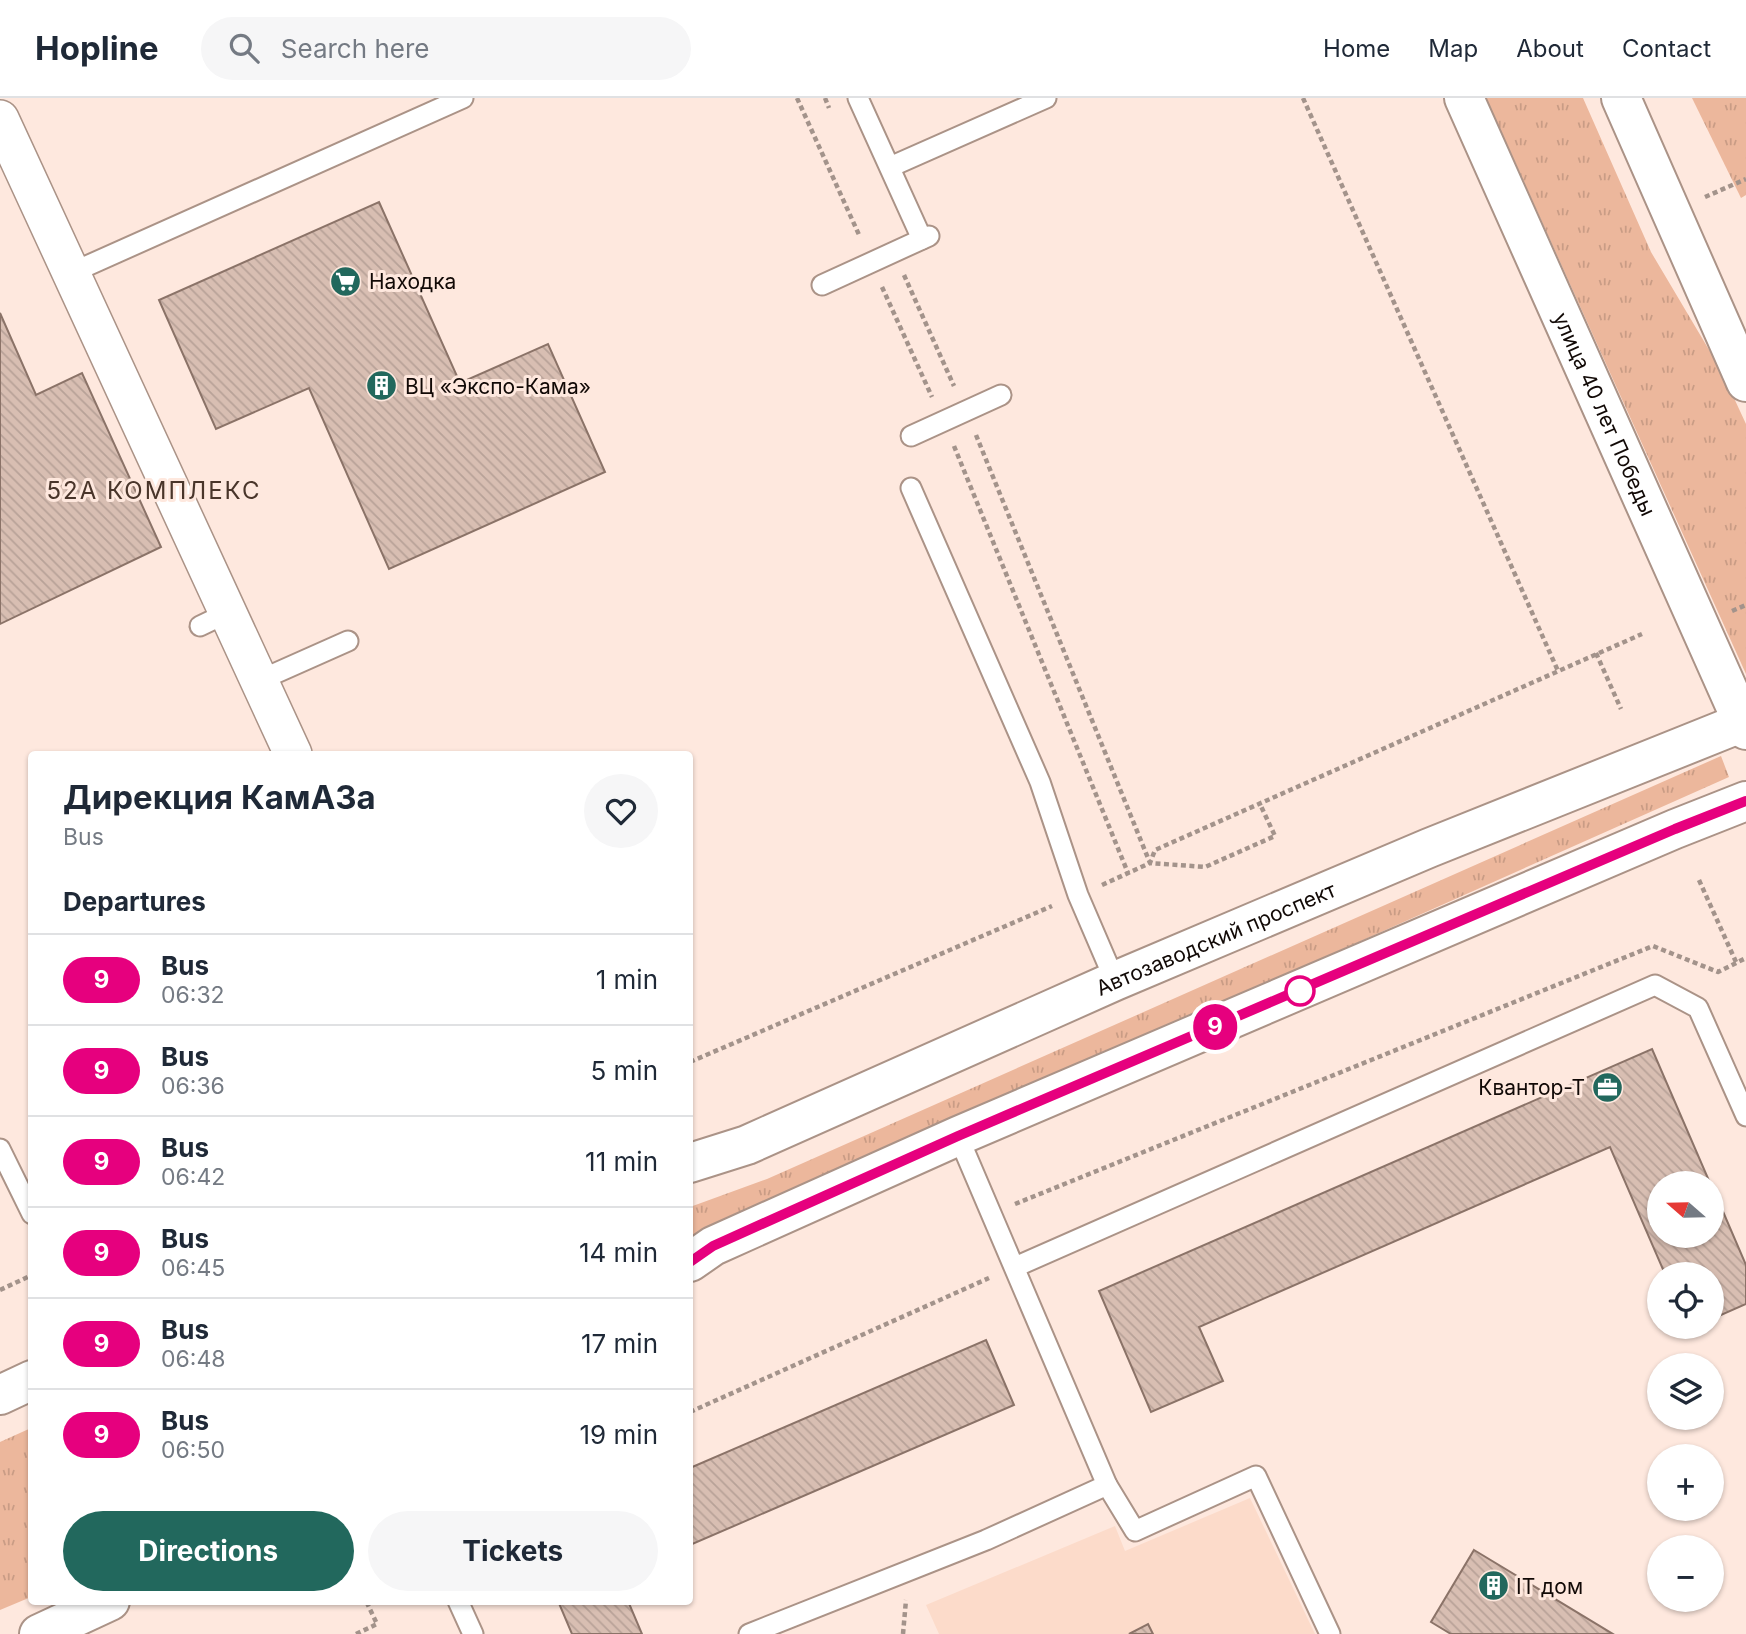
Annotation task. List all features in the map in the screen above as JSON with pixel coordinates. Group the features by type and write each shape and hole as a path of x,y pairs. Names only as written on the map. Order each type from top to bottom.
{"street":[{"name":"улица 40 лет Победы","path":"1464,98 1745,724"},
{"path":"1621,98 1746,382"},
{"path":"0,120 71,273 213,620 258,681 292,751"},
{"name":"Автозаводский проспект","path":"693,1162 747,1145 1115,981 1429,848 1745,724"},
{"path":"693,1260 713,1246 958,1136 1746,801"},
{"path":"0,1395 28,1382"},
{"path":"39,1634 101,1605"}],"lane":[{"path":"71,273 463,98"},
{"path":"822,285 925,238 858,98"},
{"path":"890,167 1046,98"},
{"path":"911,436 1001,395"},
{"path":"911,488 1040,782 1078,895 1115,981"},
{"path":"258,681 348,641"},
{"path":"1015,1267 1655,985 1698,1008 1746,1116"},
{"path":"958,1136 1107,1485 1135,1531 1256,1476 1330,1634"},
{"path":"0,1149 28,1206"},
{"path":"749,1634 986,1540 1107,1485"},
{"path":"460,1605 472,1634"}],"path":[{"path":"797,98 972,488 1128,873"},
{"path":"825,98 830,110"},
{"path":"1303,98 1558,671"},
{"path":"1702,198 1746,179"},
{"path":"894,252 990,466 1150,863"},
{"path":"1150,863 1155,850 1642,634"},
{"path":"1596,653 1621,709"},
{"path":"693,1061 1150,863 1205,867 1275,836 1260,804"},
{"path":"1699,880 1736,962"},
{"path":"992,1213 1653,946 1718,972 1746,958"},
{"path":"693,1411 1015,1267"},
{"path":"0,1290 28,1277"},
{"path":"356,1634 377,1624 369,1605"}],"shaded area":[{"path":"1250,1498 1315,1634 939,1634 926,1605 1115,1526 1125,1551"}],"green space":[{"path":"1486,98 1583,98 1651,252 1721,370 1746,424 1746,674"},
{"path":"1692,98 1746,98 1746,195 1741,198"},
{"path":"1721,756 1729,777 693,1239 693,1206 767,1179"},
{"path":"28,1429 28,1598 0,1610 0,1442"}],"building":[{"name":"ВЦ «Экспо-Кама»","path":"379,202 460,383 548,344 605,472 389,569 309,388 216,429 159,300"},
{"path":"0,313 36,395 82,373 161,547 0,624"},
{"path":"1652,1049 1705,1171 1647,1171 1647,1232 1610,1147 1199,1327 1223,1381 1151,1412 1099,1291"},
{"path":"1724,1214 1746,1265 1746,1304 1724,1314 1724,1262 1660,1262 1654,1248 1724,1248"},
{"path":"986,1340 1014,1405 693,1544 693,1467"},
{"name":"IT дом","path":"1474,1550 1613,1634 1451,1634 1431,1622"},
{"path":"560,1605 630,1605 642,1634 572,1634"},
{"path":"1148,1624 1153,1634 1129,1634"}],"bus line":[{"name":"9","path":"693,1260 713,1246 958,1136 1746,801"}],"place":[{"name":"Находка","path":"346,281"},
{"name":"ВЦ «Экспо-Кама»","path":"382,386"},
{"name":"Квантор-Т","path":"1608,1087"},
{"name":"IT дом","path":"1493,1586"}],"district":[{"name":"52А КОМПЛЕКС","path":"154,490"}]}
